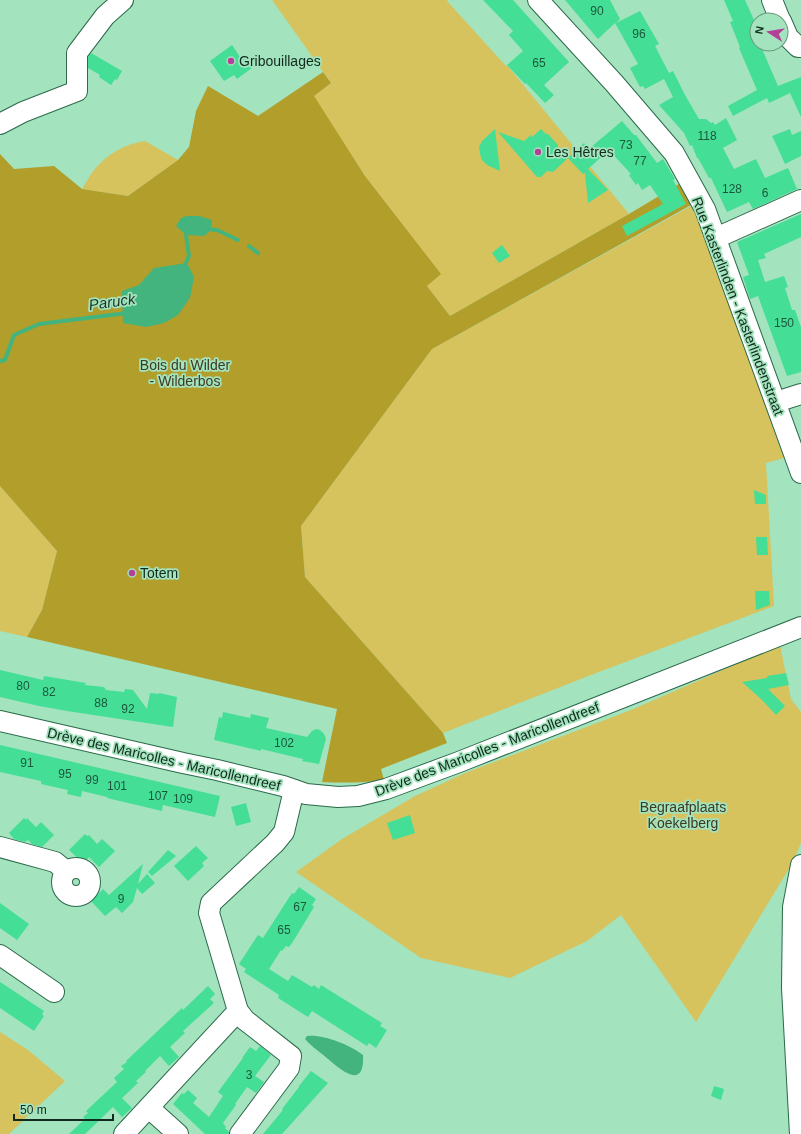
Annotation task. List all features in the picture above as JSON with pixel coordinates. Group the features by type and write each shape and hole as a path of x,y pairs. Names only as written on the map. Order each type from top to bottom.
{"street":[{"path":"0,124 23,112 77,91 77,53 105,16 123,0"},
{"name":"Rue Kasterlinden - Kasterlindenstraat","path":"538,0 614,83 674,153 705,209 801,473"},
{"path":"772,0 777,12"},
{"path":"789,38 798,47 801,47"},
{"path":"716,238 801,200"},
{"path":"776,402 801,394"},
{"name":"Drève des Maricolles - Maricollendreef","path":"0,721 225,772 283,786 306,794 338,797 358,796 386,790 801,627"},
{"path":"240,1134 289,1068 291,1056 246,1020 238,1011 209,913 211,903 275,843 284,832 294,790"},
{"path":"0,847 55,862 66,871"},
{"path":"800,1134 792,988 793,907 801,865"},
{"path":"0,955 54,992"},
{"path":"124,1134 238,1011"},
{"path":"149,1108 178,1134"}],"green space":[{"path":"272,0 448,0 447,1 506,66 507,65 629,214 450,316 427,286 440,274 365,176 313,96 331,83"},
{"name":"Bois du Wilder - Wilderbos","path":"323,72 331,83 314,96 365,176 441,274 427,286 450,316 679,184 691,205 432,349 301,526 305,577 443,733 447,743 381,769 384,780 345,783 322,782 337,709 27,637 42,610 57,551 0,486 0,154 14,169 54,166 82,189 128,196 178,160 189,147 196,111 208,86 258,116"},
{"path":"145,141 178,160 128,196 82,189 94,170 105,159 124,147"},
{"path":"693,205 784,458 766,463 774,606 443,733 305,577 301,526 432,349"},
{"path":"0,486 57,551 42,610 27,637 0,631"},
{"name":"Begraafplaats Koekelberg","path":"780,645 791,699 801,712 801,843 793,862 696,1022 621,915 587,941 510,978 421,958 296,872 342,839 415,796 465,773 631,710"},
{"path":"0,1032 28,1050 65,1081 9,1134 0,1134"}],"shaded area":[{"path":"187,216 199,216 212,220 209,231 204,236 186,235 176,226 181,218"},
{"path":"187,263 194,277 190,298 178,315 164,323 146,327 123,323 122,291 139,285 154,268"},
{"path":"307,1036 328,1038 363,1055 362,1067 359,1073 355,1075 348,1074 342,1070 309,1043 305,1039"}],"building":[{"path":"483,0 513,0 569,62 544,85 554,95 545,103 507,65 523,51 509,35 513,31"},
{"path":"565,0 610,0 620,19 616,23 640,11 659,44 655,46 669,73 673,71 699,119 706,119 711,123 713,122 715,125 726,118 737,140 723,148 734,169 756,159 765,178 788,168 797,189 753,209 749,202 727,212 711,178 709,178 697,158 692,145 690,146 684,133 659,105 673,97 664,79 645,89 643,86 640,87 630,68 638,64 615,23 598,39"},
{"path":"724,0 745,0 750,12 749,12 749,52 763,52 778,86 801,77 801,117 790,93 769,103 767,98 733,116 728,106 757,90 739,48 740,47 730,22 733,21"},
{"path":"232,45 240,57 248,58 248,63 252,68 237,79 234,75 224,81 210,61"},
{"path":"91,53 122,71 117,80 115,79 111,85 99,77 100,75 88,68 88,57"},
{"path":"622,121 634,135 636,135 657,163 663,159 675,179 673,180 686,204 627,236 622,226 663,204 650,185 642,190 638,183 636,185 629,175 631,174 609,150 588,169 608,190 588,203 585,173 583,174 568,158 584,143 588,148 590,148"},
{"path":"495,129 500,171 487,165 482,160 479,147 482,141"},
{"name":"Les Hêtres","path":"541,129 548,134 558,145 558,148 568,158 553,172 547,171 541,177 537,177 498,132 524,141 531,135 532,137"},
{"path":"790,129 792,135 801,131 801,156 785,164 772,136"},
{"path":"801,214 801,237 764,254 766,258 758,260 765,282 784,276 788,287 785,288 792,310 795,310 801,327 801,372 787,376 758,296 750,299 743,277 749,275 737,242"},
{"path":"502,245 510,256 499,263 492,253"},
{"path":"754,490 766,495 766,504 755,504"},
{"path":"756,537 767,537 768,555 757,555"},
{"path":"755,591 769,591 770,605 756,610"},
{"path":"0,670 43,680 44,676 86,683 85,685 104,687 106,690 124,692 125,689 133,690 147,709 150,693 159,693 177,697 173,727 67,711 0,697"},
{"path":"786,673 789,685 768,689 785,706 776,715 742,682 767,678 767,676"},
{"path":"223,712 250,718 251,714 269,718 266,728 307,737 312,731 316,729 320,730 326,739 319,764 302,761 303,759 261,749 261,751 214,740 219,717 222,718"},
{"path":"0,745 220,796 215,817 163,805 162,811 82,791 81,797 67,794 68,790 41,784 41,781 0,772"},
{"path":"246,803 251,822 236,826 231,807"},
{"path":"410,815 415,833 393,840 387,823"},
{"path":"24,818 26,820 27,818 36,827 41,822 54,835 42,847 32,844 28,840 25,842 14,839 9,833"},
{"path":"85,834 87,836 89,835 97,844 102,839 115,851 99,867 89,857 85,862 82,862 69,850"},
{"path":"196,846 208,858 202,863 204,866 188,881 174,866"},
{"path":"168,850 176,856 152,876 148,872"},
{"path":"143,864 138,884 147,874 155,883 142,894 137,888 133,902 122,913 116,907 105,916 91,901 103,889 109,895"},
{"path":"299,887 316,899 312,905 314,907 289,947 286,946 282,951 281,950 269,969 288,981 292,975 312,987 314,985 319,989 321,985 382,1023 380,1026 387,1030 376,1048 369,1043 367,1046 312,1011 308,1017 278,998 279,995 244,972 246,969 239,964 258,935 263,938 292,893 294,894"},
{"path":"0,903 29,924 17,940 0,928"},
{"path":"0,982 44,1011 42,1014 44,1016 34,1031 0,1008"},
{"path":"208,986 215,994 210,999 214,1003 183,1031 185,1033 170,1047 179,1057 169,1066 160,1056 136,1081 138,1083 122,1098 132,1108 122,1117 113,1107 85,1134 69,1134 85,1119 83,1117 88,1113 86,1111 117,1082 114,1078 124,1069 121,1066 127,1062 126,1061 182,1008 183,1010"},
{"path":"260,1046 271,1055 255,1076 264,1082 256,1093 247,1087 235,1104 236,1105 223,1123 229,1134 205,1134 173,1104 182,1093 184,1094 188,1090 197,1098 193,1103 209,1117 223,1096 218,1092 242,1058 250,1047 256,1051"},
{"path":"311,1071 328,1083 282,1134 263,1134 283,1110 282,1109"},
{"path":"714,1086 724,1089 721,1100 711,1096"}],"waterway":[{"name":"Paruck","path":"206,229 217,230 238,240"},
{"name":"Paruck","path":"184,267 189,256 186,235 188,232"},
{"name":"Paruck","path":"249,246 258,253"},
{"name":"Paruck","path":"0,361 5,360 14,335 39,324 127,313"}],"place":[{"name":"Gribouillages","path":"231,61"},
{"name":"Les Hêtres","path":"538,152"},
{"name":"Totem","path":"132,573"}]}
